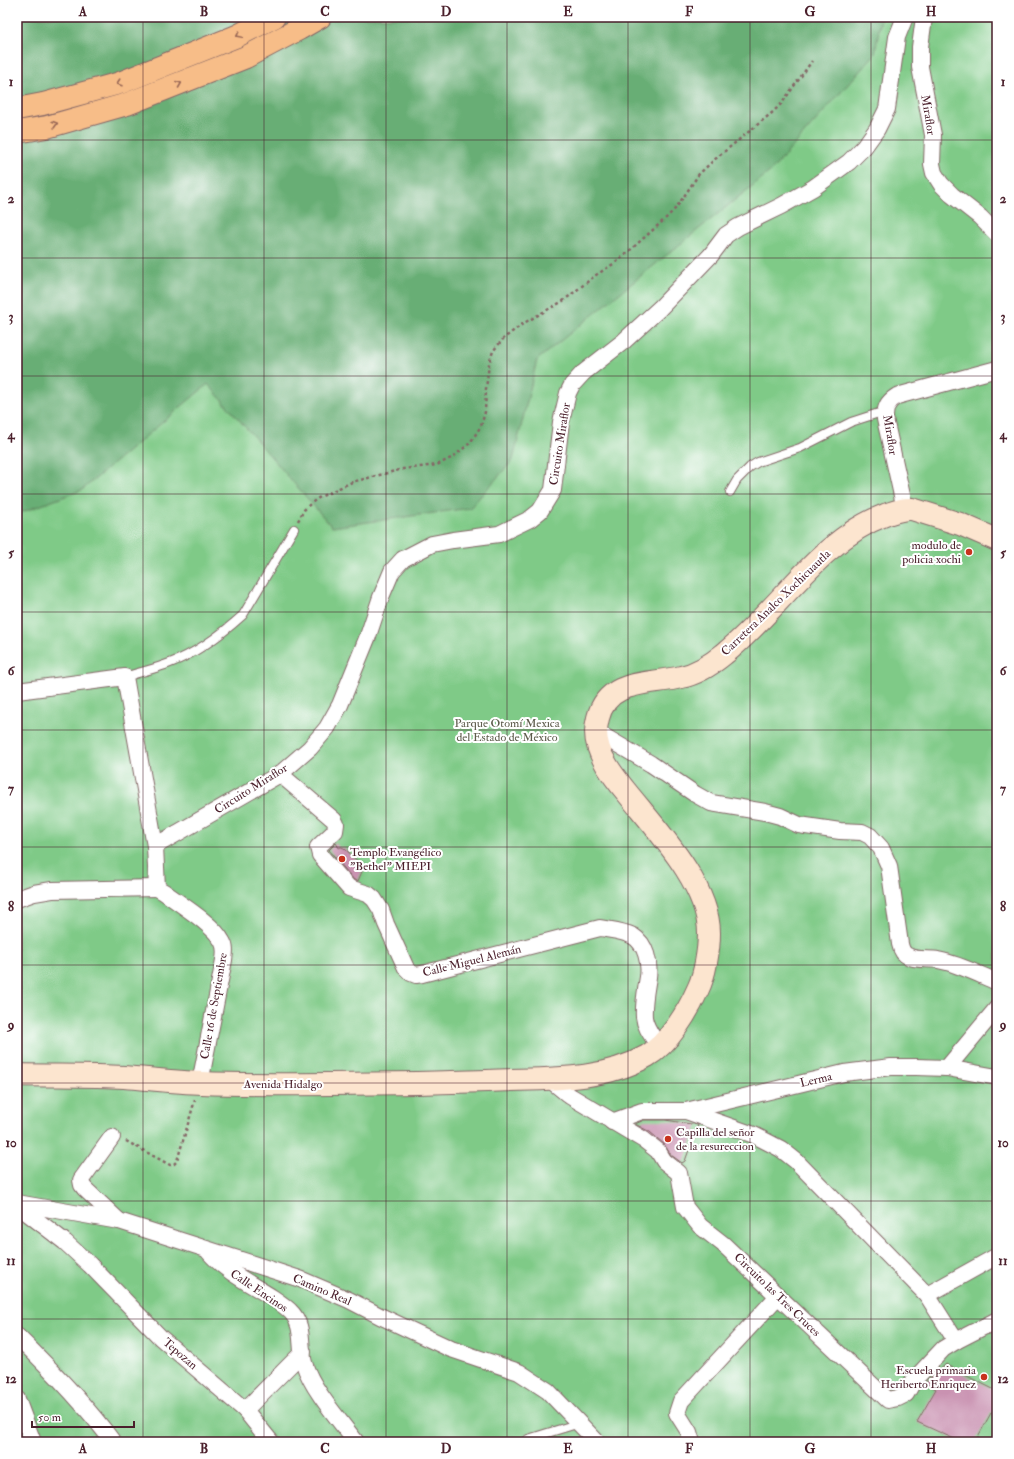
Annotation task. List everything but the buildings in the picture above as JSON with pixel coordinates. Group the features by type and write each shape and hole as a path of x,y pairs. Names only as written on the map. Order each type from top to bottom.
{"highway":[{"path":"17,109 43,104 120,83 237,36 274,17"},
{"path":"17,132 47,126 127,104 246,57 320,17"}],"main road":[{"name":"Carretera Analco Xochicuautla","path":"548,1078 569,1078 606,1072 647,1056 659,1047 675,1029 688,1010 700,986 707,954 709,933 707,914 701,896 682,863 618,782 602,758 595,731 600,710 607,699 618,691 642,683 685,676 718,660 738,643 806,572 842,540 873,520 905,509 920,510 960,524 997,540"},
{"name":"Avenida Hidalgo","path":"17,1075 120,1076 200,1083 434,1084 548,1078"}],"street":[{"name":"Circuito Miraflor","path":"155,846 280,774 310,748 327,728 340,705 368,636 389,577 392,571 403,559 432,544 499,534 530,519 540,511 553,490 561,422 568,393 572,385 583,373 624,341 660,308 711,255 726,235 738,227 781,206 813,188 849,162 864,147 877,128 887,109 897,37 905,17"},
{"name":"Miraflor","path":"924,17 920,47 920,67 933,135 932,164 934,173 941,184 952,195 980,217 997,234"},
{"name":"Miraflor","path":"905,509 885,419 885,411 891,399 897,396 997,369"},
{"path":"17,691 125,677 155,846 156,888 52,890 34,893 17,899"},
{"path":"595,731 651,764 695,794 711,802 765,812 780,816 799,825 812,828 862,832 870,836 881,848 890,866 902,951 907,956 915,959 939,960 962,967 997,982"},
{"name":"Calle Miguel Alemán","path":"280,774 334,820 336,824 334,831 318,847 320,855 349,888 368,894 374,899 382,910 386,924 402,962 411,973 416,975 422,974 600,928 613,930 633,937 642,945 647,956 648,976 645,994 644,1018 649,1031 659,1047"},
{"name":"Calle 16 de Septiembre","path":"156,888 164,892 210,926 222,940 225,949 200,1083"},
{"path":"947,1068 997,1008"},
{"name":"Lerma","path":"686,1111 844,1073 891,1067 947,1068 997,1077"},
{"name":"Circuito las Tres Cruces","path":"548,1078 570,1096 644,1140 658,1151 664,1161 679,1173 685,1207 700,1226 723,1244 888,1400 898,1398 906,1394 914,1380 943,1349 997,1320"},
{"path":"612,1122 642,1110 686,1111 754,1135 781,1149 796,1161 927,1295 956,1341"},
{"path":"112,1137 81,1180 85,1189 119,1221"},
{"name":"Camino Real","path":"17,1204 119,1221 300,1279 349,1300 451,1349 519,1372 548,1391 597,1442"},
{"name":"Tepozan","path":"17,1204 66,1242 161,1338 245,1410 271,1442"},
{"name":"Calle Encinos","path":"206,1249 218,1263 233,1274 259,1289 291,1311 299,1324 307,1371 324,1399 356,1442"},
{"path":"927,1295 997,1256"},
{"path":"692,1442 689,1432 678,1413 681,1401 778,1296"},
{"path":"17,1336 48,1366 101,1425 113,1442"},
{"path":"245,1410 303,1352"},
{"path":"17,1399 33,1442"}],"lane":[{"path":"730,492 737,480 750,466 800,448 851,422 885,411"},
{"path":"125,677 171,663 203,646 231,626 243,615 294,529"},
{"path":"528,1439 580,1423"}],"path":[{"path":"294,529 304,510 320,497 352,482 403,469 437,466 453,457 470,443 481,426 485,412 489,370 493,351 504,338 524,323 563,301 596,275 618,261 664,220 676,208 704,170 714,160 782,103 812,62"},
{"path":"112,1137 120,1138 170,1165 174,1164 177,1161 200,1083"}],"green space":[{"name":"Parque Otomí Mexica del Estado de México","path":"17,17 997,17 997,1442 17,1442"},
{"path":"17,17 881,17 875,54 772,170 537,360 513,460 470,508 332,527 208,384 82,490 17,514"}],"place":[{"name":"modulo de policia xochi","path":"969,552"},
{"name":"Templo Evangélico \"Bethel\" MIEPI","path":"342,859"},
{"name":"Capilla del señor de la resureccion","path":"668,1139"},
{"name":"Escuela primaria Heriberto Enriquez","path":"984,1377"}]}
